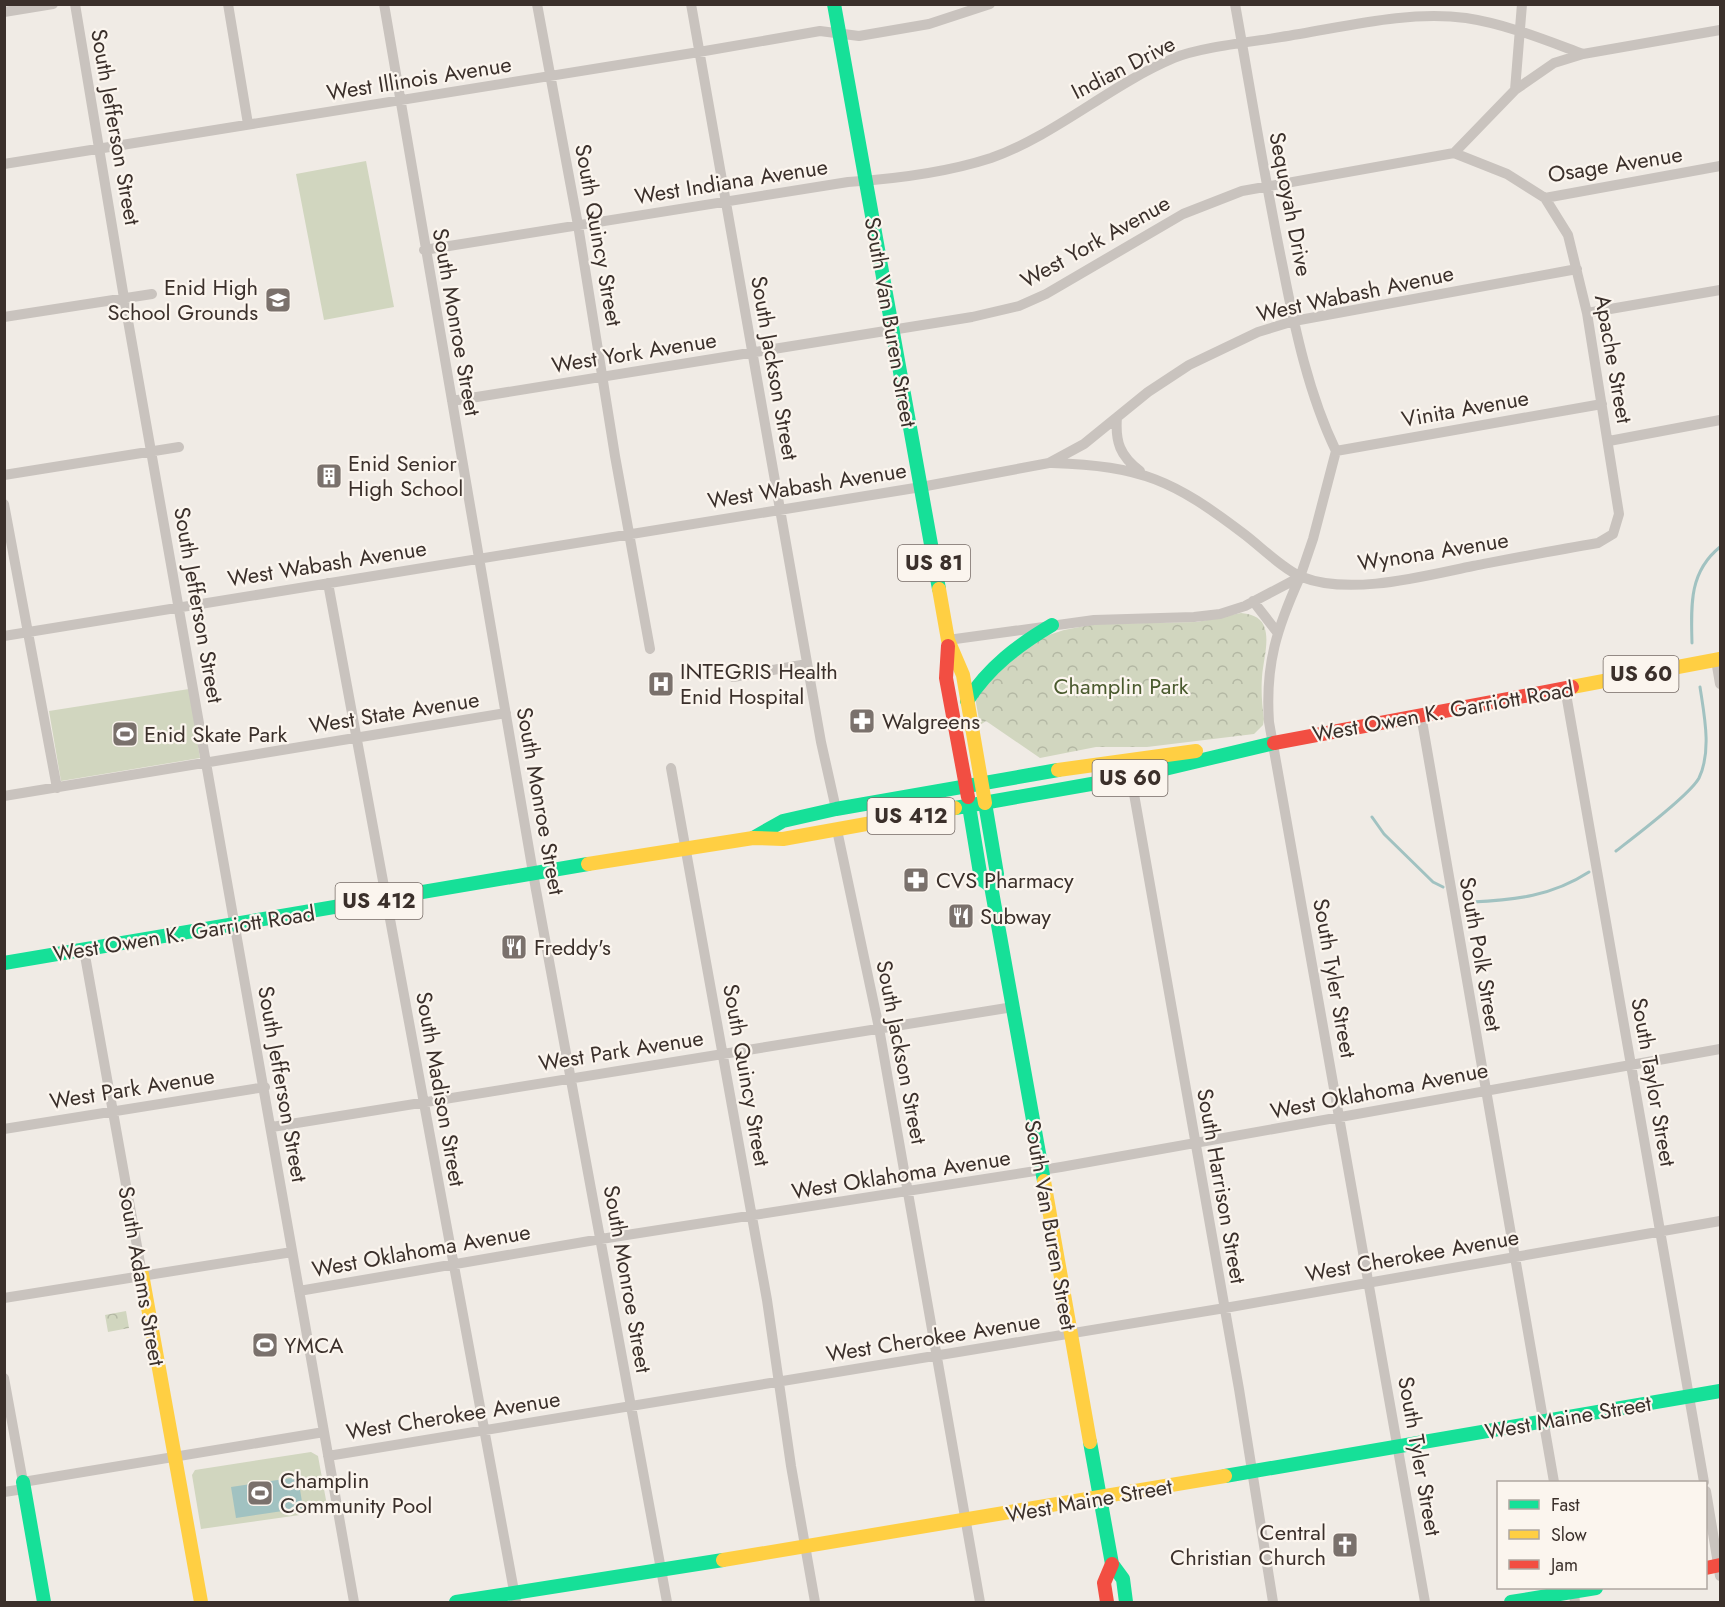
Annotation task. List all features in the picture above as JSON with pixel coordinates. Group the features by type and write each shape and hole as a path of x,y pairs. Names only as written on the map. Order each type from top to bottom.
{"main road":[{"name":"South Van Buren Street","path":"834,4 948,640 946,678 981,879 991,886"},
{"path":"967,702 978,683 995,663 1015,646 1052,625"},
{"name":"South Van Buren Street","path":"948,640 963,675 997,874 991,886 1112,1564"},
{"name":"West Owen K. Garriott Road","path":"4,963 685,848 753,838 783,839 837,830 1131,777 1272,742 1718,660"},
{"name":"West Owen K. Garriott Road","path":"753,838 783,821 965,784 1116,760 1272,742"},
{"name":"South Adams Street","path":"142,1274 201,1602"},
{"name":"West Maine Street","path":"456,1602 515,1598 661,1570 1100,1499 1720,1390"},
{"path":"23,1485 44,1602"},
{"path":"1107,1602 1104,1583 1112,1564"},
{"path":"1112,1564 1123,1579 1126,1602"},
{"path":"1511,1602 1574,1594 1590,1589"}],"street":[{"path":"4,12 53,4"},
{"name":"South Jefferson Street","path":"75,4 124,298 265,1087 354,1602"},
{"path":"228,4 248,124"},
{"name":"South Monroe Street","path":"384,4 424,250 667,1602"},
{"name":"South Quincy Street","path":"537,4 578,225 650,650"},
{"name":"South Jackson Street","path":"691,4 807,664 836,809"},
{"name":"West Illinois Avenue","path":"4,164 699,52 820,30 859,36 929,24 990,4"},
{"name":"Sequoyah Drive","path":"1235,4 1266,184 1294,321 1323,424 1336,451"},
{"path":"1454,153 1515,90 1522,4"},
{"name":"Indian Drive","path":"866,181 936,171 992,157 1040,134 1130,80 1176,57 1242,44 1409,17 1465,18 1520,31 1583,54"},
{"name":"Indian Drive","path":"1515,90 1554,63 1583,54 1720,30"},
{"name":"West York Avenue","path":"452,401 972,317 1019,306 1111,258 1183,214 1242,191 1266,184 1454,153"},
{"name":"Osage Avenue","path":"1454,153 1507,174 1545,198 1720,166"},
{"name":"West Indiana Avenue","path":"424,250 725,201 866,181"},
{"name":"Apache Street","path":"1545,198 1568,235 1587,313 1619,514 1613,534"},
{"name":"West Wabash Avenue","path":"4,636 921,487 1049,463 1084,444 1148,392 1189,365 1248,336 1294,321 1577,269"},
{"path":"1587,313 1720,290"},
{"path":"4,317 152,294"},
{"name":"Vinita Avenue","path":"1336,451 1602,404"},
{"name":"Wynona Avenue","path":"1117,417 1117,442 1122,454 1143,473"},
{"path":"1609,441 1720,420"},
{"path":"4,475 179,447"},
{"path":"948,640 1094,620 1221,614 1253,602 1300,577 1313,539 1336,451"},
{"name":"Wynona Avenue","path":"1049,463 1089,464 1143,473 1181,490 1208,507 1300,577 1324,583 1358,584 1396,580 1598,543 1613,534"},
{"path":"4,504 57,788"},
{"name":"South Tyler Street","path":"1300,577 1277,632 1269,664 1267,695 1272,742 1370,1282 1425,1602"},
{"name":"South Madison Street","path":"328,583 515,1598"},
{"path":"1253,602 1277,632"},
{"path":"1718,660 1720,684"},
{"path":"733,677 807,664"},
{"name":"South Taylor Street","path":"1565,688 1704,1481"},
{"name":"West State Avenue","path":"4,796 506,713"},
{"name":"South Polk Street","path":"1421,715 1484,1090 1554,1481"},
{"name":"South Quincy Street","path":"671,768 724,1053 815,1602"},
{"name":"South Harrison Street","path":"1131,777 1225,1308 1273,1602"},
{"name":"South Jackson Street","path":"837,830 879,1028 980,1602"},
{"name":"South Adams Street","path":"84,950 142,1274"},
{"name":"West Park Avenue","path":"272,1127 1013,1007"},
{"name":"West Oklahoma Avenue","path":"299,1291 601,1239 1042,1171 1720,1049"},
{"name":"West Park Avenue","path":"4,1129 265,1087"},
{"name":"West Cherokee Avenue","path":"328,1456 1225,1308 1720,1221"},
{"name":"West Oklahoma Avenue","path":"4,1298 292,1251"},
{"path":"4,1378 23,1485"},
{"name":"West Cherokee Avenue","path":"4,1492 23,1485 324,1432"},
{"path":"1707,1499 1716,1569"}],"green space":[{"path":"366,161 394,307 324,320 296,174"},
{"name":"Champlin Park","path":"1241,613 1260,620 1266,632 1262,682 1264,719 1263,725 1254,734 1147,747 1096,747 1040,758 986,721 980,725 975,697 986,681 1040,638 1064,630 1095,624 1197,622"},
{"name":"Enid Skate Park","path":"189,689 200,758 61,781 49,711"},
{"path":"126,1311 129,1328 108,1332 105,1315"},
{"name":"Champlin Community Pool","path":"311,1452 318,1456 328,1511 201,1529 192,1475 195,1470"}],"water":[{"name":"Champlin Community Pool","path":"298,1477 303,1508 236,1518 231,1487"}],"waterway":[{"path":"1692,643 1692,603 1697,578 1702,567 1720,547"},
{"path":"1616,851 1674,805 1699,778 1706,744 1700,687"},
{"path":"1372,817 1384,834 1433,882 1443,887"},
{"path":"1472,902 1503,900 1547,892 1589,872"}],"traffic: fast":[{"path":"834,4 939,589"},
{"path":"967,701 1005,658 1052,625"},
{"path":"955,808 1131,777 1274,743"},
{"path":"753,838 783,821 836,809 1058,770"},
{"path":"985,803 997,874 991,886 1044,1181"},
{"path":"969,806 981,879 991,886"},
{"path":"4,963 588,864"},
{"path":"1225,1476 1720,1391"},
{"path":"1090,1442 1112,1564 1123,1579 1126,1602"},
{"path":"23,1482 44,1602"},
{"path":"456,1602 723,1560"},
{"path":"1511,1602 1590,1589"}],"traffic: slow":[{"path":"939,589 948,640 963,675 985,803"},
{"path":"1572,687 1720,659"},
{"path":"1058,770 1196,751"},
{"path":"588,864 753,838 783,839 955,808"},
{"path":"1044,1181 1090,1442"},
{"path":"142,1274 201,1602"},
{"path":"723,1560 1225,1476"}],"traffic: jam":[{"path":"948,646 946,678 968,797"},
{"path":"1274,743 1572,687"},
{"path":"1107,1602 1104,1583 1112,1564"},
{"path":"1707,1568 1720,1565"}],"place":[{"name":"Enid High School Grounds","path":"278,300"},
{"name":"Enid Senior High School","path":"329,476"},
{"name":"INTEGRIS Health Enid Hospital","path":"661,684"},
{"name":"Walgreens","path":"862,721"},
{"name":"Enid Skate Park","path":"125,734"},
{"name":"CVS Pharmacy","path":"916,880"},
{"name":"Subway","path":"961,916"},
{"name":"Freddy's","path":"514,947"},
{"name":"YMCA","path":"265,1345"},
{"name":"Champlin Community Pool","path":"260,1493"},
{"name":"Central Christian Church","path":"1345,1545"}]}
